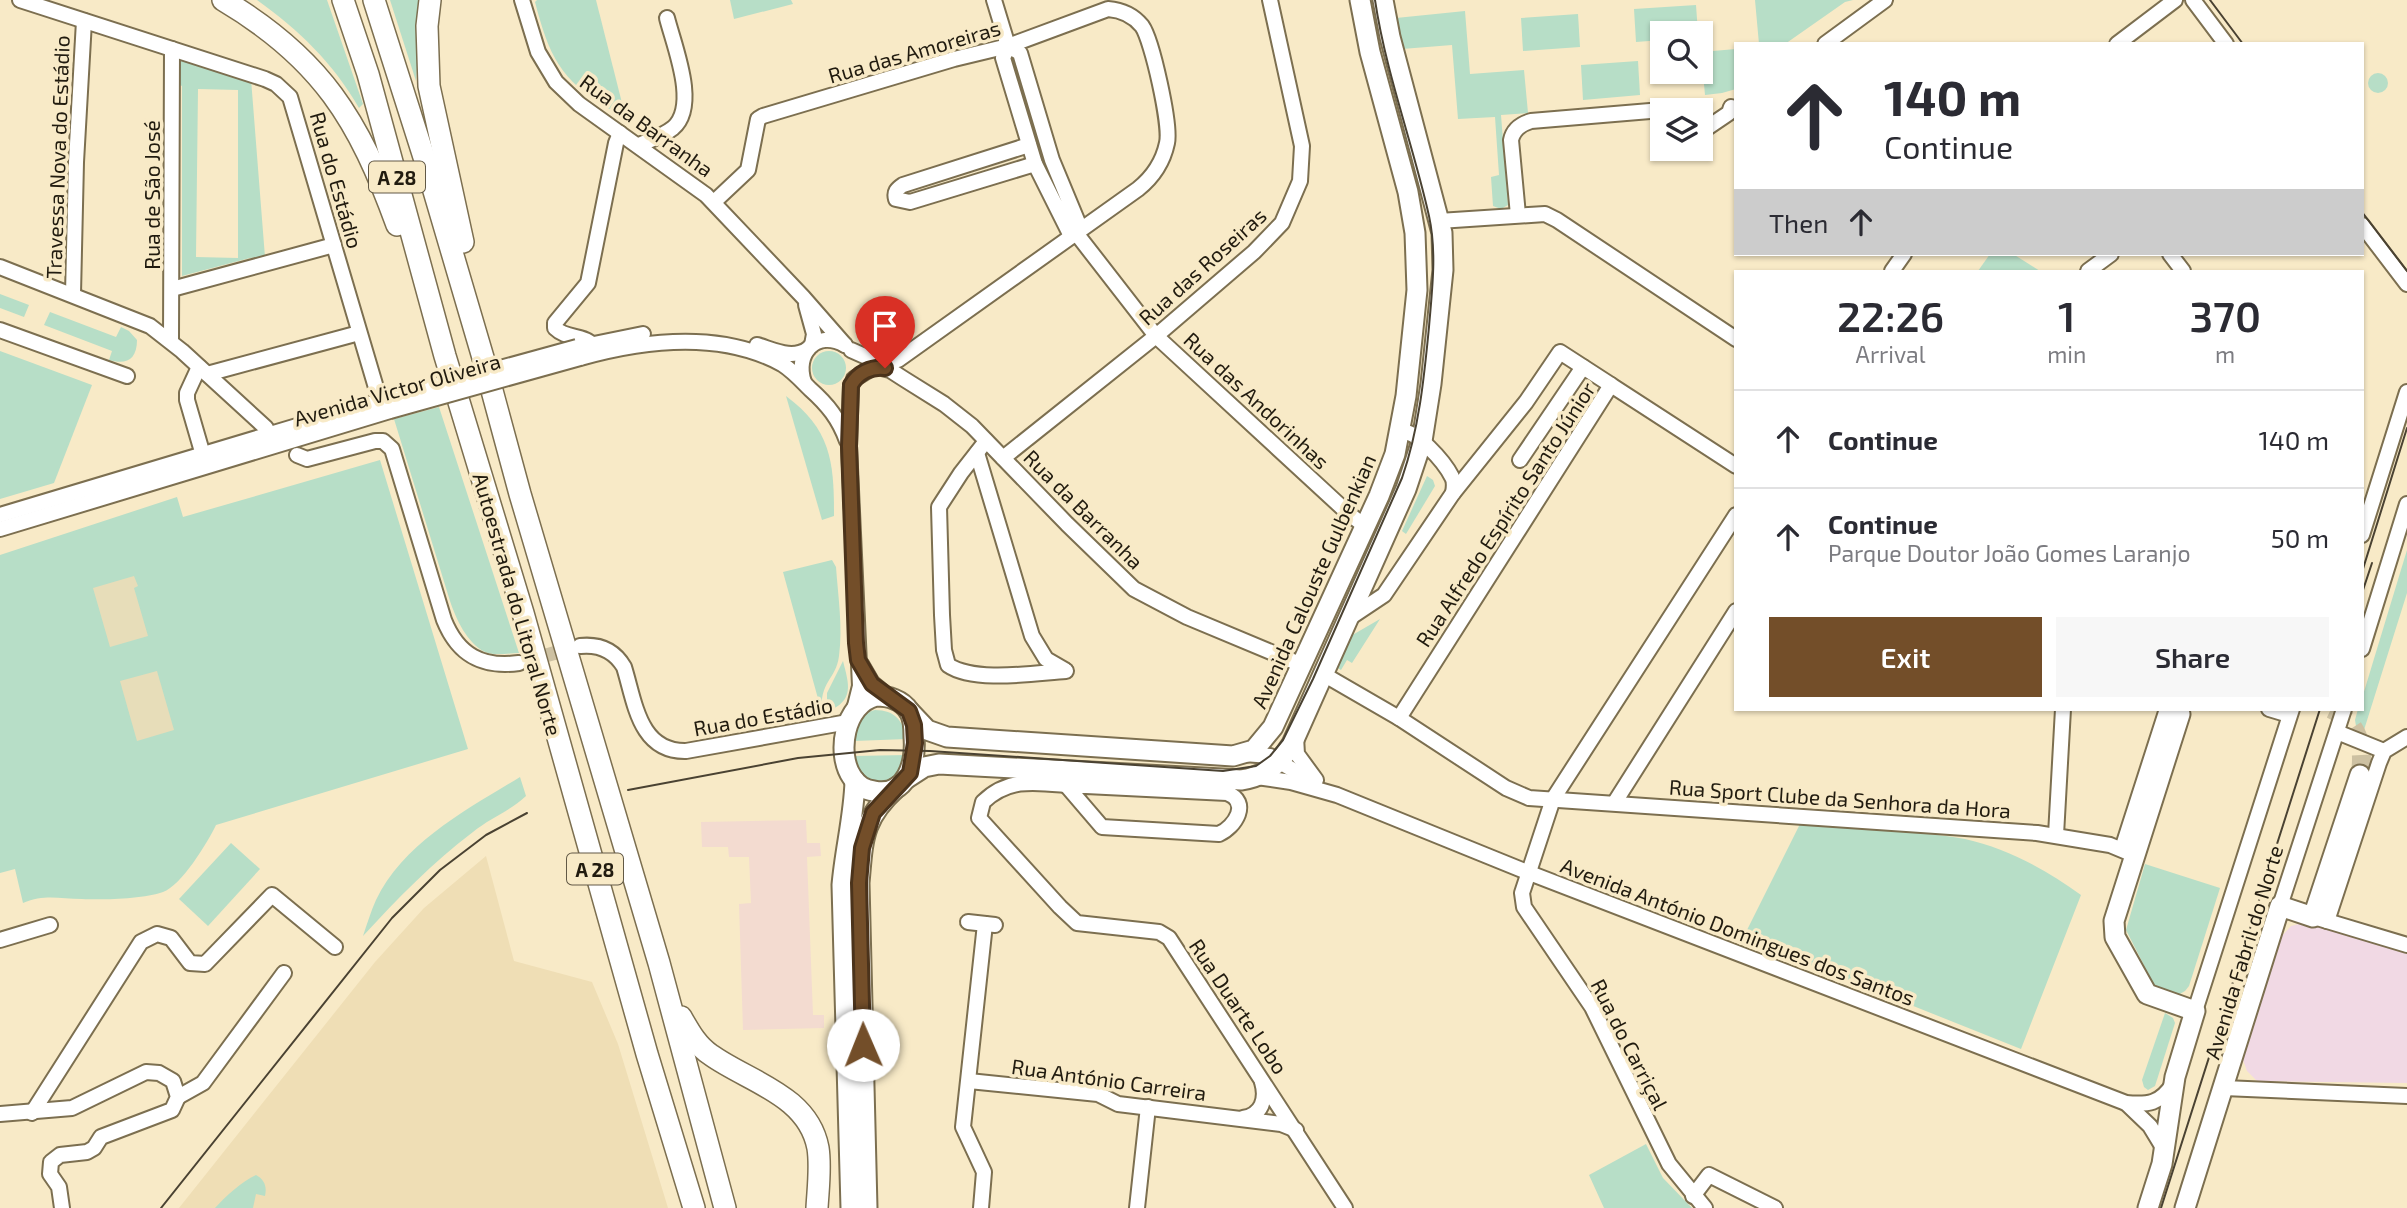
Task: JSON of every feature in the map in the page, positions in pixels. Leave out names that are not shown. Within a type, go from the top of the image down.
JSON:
[{"type":"highway","name":"Autoestrada do Litoral Norte","points":[[343,0],[369,74],[445,356],[523,613],[647,1054],[694,1208]]},
{"type":"highway","name":"Autoestrada do Litoral Norte","points":[[374,0],[402,84],[484,361],[527,521],[659,963],[725,1208]]},
{"type":"highway","points":[[430,0],[427,36],[429,86],[467,256],[484,361]]},
{"type":"highway","points":[[225,2],[262,23],[304,60],[339,101],[378,173],[445,356]]},
{"type":"highway","points":[[659,963],[680,1015],[701,1047],[716,1059],[786,1098],[805,1118],[818,1146],[818,1205]]},
{"type":"main road","name":"Avenida Calouste Gulbenkian","points":[[1244,754],[1254,750],[1269,734],[1365,526],[1386,477],[1406,396],[1417,290],[1415,233],[1408,192],[1370,52],[1360,0]]},
{"type":"main road","points":[[855,781],[872,791],[886,792],[924,767],[939,764],[1225,780],[1257,777],[1279,761],[1288,750],[1406,489],[1422,441],[1431,384],[1444,253],[1440,221],[1390,37],[1383,0]]},
{"type":"main road","points":[[851,1208],[842,885],[854,812],[855,781],[846,763],[851,716],[870,698],[889,697],[901,703],[927,730],[947,737],[1233,756],[1244,754]]},
{"type":"main road","points":[[867,1208],[859,883],[862,848],[868,822],[876,807],[902,783],[912,766],[915,751],[914,725],[909,711]]},
{"type":"main road","points":[[2173,711],[2128,852],[2113,921],[2115,937],[2147,993],[2195,1011]]},
{"type":"main road","points":[[2280,906],[2320,919],[2360,775]]},
{"type":"main road","name":"Avenida Fabril do Norte","points":[[2185,1208],[2280,906]]},
{"type":"main road","name":"Avenida Fabril do Norte","points":[[2148,1208],[2162,1164],[2174,1083],[2195,1011]]},
{"type":"street","name":"Rua do Estádio","points":[[20,0],[265,79],[276,84],[290,97],[359,334],[385,401]]},
{"type":"street","name":"Rua da Barranha","points":[[522,0],[538,52],[549,74],[579,104],[714,202],[848,348],[878,362]]},
{"type":"street","name":"Rua das Andorinhas","points":[[994,0],[1007,46],[1003,58],[1035,164],[1069,232],[1076,233],[1156,336],[1365,526]]},
{"type":"street","name":"Rua das Roseiras","points":[[1003,458],[1156,336],[1273,234],[1282,223],[1300,181],[1303,146],[1270,0]]},
{"type":"street","points":[[1828,42],[1885,0]]},
{"type":"street","points":[[2120,42],[2175,0]]},
{"type":"street","points":[[2193,0],[2224,42]]},
{"type":"street","name":"Rua das Amoreiras","points":[[714,202],[748,170],[758,119],[763,116],[954,59],[1007,46],[1108,9],[1128,14],[1137,21],[1147,35],[1166,116],[1168,141],[1155,173],[910,353],[898,360],[878,362]]},
{"type":"street","points":[[639,145],[674,127],[682,117],[685,104],[684,86],[667,18]]},
{"type":"street","name":"Travessa Nova do Estádio","points":[[73,294],[76,149],[84,21]]},
{"type":"street","name":"Rua das Andorinhas","points":[[1007,46],[1020,53],[1052,160],[1079,225],[1076,233]]},
{"type":"street","name":"Rua de São José","points":[[171,341],[172,49]]},
{"type":"street","points":[[1713,114],[1734,106]]},
{"type":"street","points":[[1713,124],[1734,106]]},
{"type":"street","points":[[1518,215],[1511,140],[1516,129],[1531,121],[1650,112]]},
{"type":"street","points":[[592,344],[579,336],[562,334],[555,328],[559,317],[588,283],[614,151],[620,133]]},
{"type":"street","points":[[1029,145],[903,185],[895,194],[897,199],[910,202],[1035,164]]},
{"type":"street","points":[[1440,221],[1545,214],[1734,338]]},
{"type":"street","points":[[2364,228],[2407,285]]},
{"type":"street","points":[[172,289],[334,245]]},
{"type":"street","points":[[2089,270],[2108,256]]},
{"type":"street","points":[[2172,256],[2182,270]]},
{"type":"street","points":[[0,267],[150,326],[171,341],[266,428]]},
{"type":"street","name":"Rua da Barranha","points":[[803,297],[813,325],[810,347]]},
{"type":"street","points":[[0,330],[127,376]]},
{"type":"street","name":"Avenida Victor Oliveira","points":[[579,353],[592,344],[639,335],[678,333],[733,339],[791,354],[801,354],[810,347]]},
{"type":"street","points":[[205,461],[187,400],[187,393],[203,371],[359,334]]},
{"type":"street","points":[[851,716],[860,686],[849,446],[852,382],[856,374],[856,362],[848,348],[831,340],[810,347],[801,367],[809,387],[821,395],[835,395],[852,382]]},
{"type":"street","name":"Avenida Victor Oliveira","points":[[0,529],[385,401],[579,353],[636,345],[684,342],[708,344],[735,348],[770,359],[790,370],[835,414],[849,446]]},
{"type":"street","points":[[1347,620],[1384,595],[1453,493],[1526,402],[1560,352],[1611,386]]},
{"type":"street","name":"Rua da Barranha","points":[[852,382],[870,369],[878,367],[890,370],[959,415],[1134,589],[1187,617],[1302,665]]},
{"type":"street","points":[[1520,460],[1583,367]]},
{"type":"street","name":"Rua Alfredo Espírito Santo Júnior","points":[[1399,718],[1611,386],[1734,465]]},
{"type":"street","points":[[2364,529],[2407,393]]},
{"type":"street","points":[[1399,432],[1408,431],[1422,441],[1452,476],[1453,493]]},
{"type":"street","points":[[297,455],[307,459],[375,441],[388,444],[392,449],[444,620],[452,636],[467,654],[485,663],[519,663]]},
{"type":"street","points":[[976,453],[1032,636],[1046,659],[1066,671],[982,674],[962,672],[948,665],[944,650],[938,514],[943,500],[976,453],[986,441]]},
{"type":"street","name":"Avenida Victor Oliveira","points":[[0,515],[205,461]]},
{"type":"street","points":[[2364,643],[2407,503]]},
{"type":"street","points":[[1527,872],[1553,799],[1734,518]]},
{"type":"street","points":[[1615,802],[1734,614]]},
{"type":"street","name":"Rua do Estádio","points":[[580,646],[597,645],[619,659],[644,729],[652,740],[668,749],[685,751],[851,716]]},
{"type":"street","points":[[858,660],[872,684],[889,697]]},
{"type":"street","points":[[1324,674],[1399,718],[1517,794],[1529,798],[1553,799]]},
{"type":"street","points":[[2056,835],[2063,711]]},
{"type":"street","name":"Avenida Fabril do Norte","points":[[2280,906],[2343,711]]},
{"type":"street","name":"Avenida Fabril do Norte","points":[[2195,1011],[2290,712]]},
{"type":"street","points":[[2337,732],[2384,751]]},
{"type":"street","name":"Avenida António Domingues dos Santos","points":[[1297,734],[1295,750],[1301,762],[1318,782],[1337,795]]},
{"type":"street","points":[[2407,737],[2384,751],[2320,919],[2407,945]]},
{"type":"street","points":[[1244,754],[1263,754],[1279,761],[1337,795]]},
{"type":"street","name":"Avenida António Domingues dos Santos","points":[[1257,777],[1292,782],[1337,795],[1527,872],[2126,1103]]},
{"type":"street","name":"Rua Duarte Lobo","points":[[1066,785],[1026,782],[1009,785],[983,802],[979,818],[1077,923],[1165,935],[1258,1071],[1345,1208]]},
{"type":"street","points":[[1066,785],[1227,793],[1236,798],[1238,815],[1231,827],[1219,834],[1102,827],[1066,785]]},
{"type":"street","name":"Rua Sport Clube da Senhora da Hora","points":[[1553,799],[2056,835],[2128,852]]},
{"type":"street","name":"Rua do Carriçal","points":[[1527,872],[1522,893],[1524,907],[1592,1007],[1663,1154],[1693,1196],[1705,1208]]},
{"type":"street","points":[[32,1113],[141,942],[157,934],[171,938],[190,963],[205,964],[272,895],[335,947]]},
{"type":"street","points":[[968,922],[990,925],[963,1127],[984,1172],[981,1208]]},
{"type":"street","points":[[0,940],[50,925]]},
{"type":"street","points":[[62,1208],[59,1187],[50,1174],[49,1167],[55,1158],[88,1152],[101,1137],[172,1110],[178,1097],[202,1083],[284,973]]},
{"type":"street","points":[[0,1114],[72,1108],[152,1071],[173,1082],[178,1097]]},
{"type":"street","points":[[1243,1118],[1251,1117],[1263,1104],[1264,1089],[1258,1071]]},
{"type":"street","name":"Rua António Carreira","points":[[969,1080],[1098,1094],[1118,1104],[1243,1118],[1281,1124],[1296,1130]]},
{"type":"street","points":[[2126,1103],[2153,1104],[2165,1096],[2174,1083]]},
{"type":"street","points":[[2224,1088],[2407,1096]]},
{"type":"street","points":[[2126,1103],[2150,1126],[2164,1149]]},
{"type":"street","points":[[1137,1208],[1148,1107]]},
{"type":"street","points":[[1693,1196],[1709,1175],[1775,1208]]},
{"type":"shaded area","points":[[806,820],[807,843],[820,843],[821,856],[807,857],[813,1015],[824,1015],[824,1028],[743,1030],[739,904],[751,903],[749,857],[729,857],[728,847],[702,847],[701,822]]},
{"type":"shaded area","points":[[486,856],[514,961],[592,982],[618,1044],[668,1208],[179,1208],[375,962],[424,908]]},
{"type":"shaded area","points":[[2307,922],[2407,954],[2407,1083],[2257,1081],[2247,1071],[2243,1060],[2282,936],[2291,926]]},
{"type":"green space","points":[[257,0],[327,0],[363,104],[359,108],[338,76],[314,48]]},
{"type":"green space","points":[[390,0],[421,0],[416,81]]},
{"type":"green space","points":[[596,0],[623,107],[608,109],[578,87],[568,76],[552,52],[535,2]]},
{"type":"green space","points":[[730,0],[791,0],[793,4],[734,19]]},
{"type":"green space","points":[[1755,0],[1853,0],[1845,2],[1788,42],[1759,42]]},
{"type":"green space","points":[[1696,5],[1697,21],[1650,21],[1650,41],[1636,42],[1634,9]]},
{"type":"green space","points":[[1465,11],[1470,74],[1524,70],[1528,113],[1501,115],[1508,205],[1501,209],[1493,206],[1491,177],[1499,175],[1495,117],[1458,119],[1452,45],[1402,49],[1396,18]]},
{"type":"green space","points":[[1578,14],[1580,47],[1523,51],[1521,18]]},
{"type":"green space","points":[[1734,49],[1734,90],[1705,95],[1704,84],[1713,84],[1713,51]]},
{"type":"green space","points":[[179,60],[251,79],[265,257],[250,258],[182,276],[182,86],[178,84]],"holes":[[[198,89],[238,90],[238,258],[196,257]]]},
{"type":"green space","points":[[1638,61],[1640,95],[1583,100],[1581,65]]},
{"type":"green space","points":[[2378,73],[2385,76],[2388,83],[2385,90],[2378,93],[2371,90],[2368,83],[2371,76]]},
{"type":"green space","points":[[1989,256],[2016,256],[2038,270],[1979,270]]},
{"type":"green space","points":[[0,294],[29,305],[24,317],[0,308]]},
{"type":"green space","points":[[50,312],[116,337],[121,327],[129,331],[137,340],[133,356],[121,362],[109,360],[112,351],[44,325]]},
{"type":"green space","points":[[0,351],[92,385],[54,483],[0,499]]},
{"type":"green space","points":[[829,351],[841,356],[846,368],[841,380],[829,385],[817,380],[812,368],[817,356]]},
{"type":"green space","points":[[786,396],[813,422],[827,449],[833,480],[834,516],[822,520]]},
{"type":"green space","points":[[439,407],[519,653],[493,654],[479,648],[463,630],[450,601],[394,419]]},
{"type":"green space","points":[[380,460],[468,749],[216,825],[186,873],[163,892],[112,899],[45,898],[23,903],[15,869],[0,873],[0,555],[177,497],[183,517]]},
{"type":"green space","points":[[1427,476],[1433,480],[1435,486],[1406,534],[1402,531]]},
{"type":"green space","points":[[2407,550],[2407,593],[2364,730],[2356,726],[2355,720],[2357,711],[2364,711],[2364,692]]},
{"type":"green space","points":[[832,560],[836,567],[840,645],[835,671],[823,694],[822,713],[783,572]]},
{"type":"green space","points":[[1380,619],[1352,663],[1347,660],[1341,670],[1336,667],[1349,637]]},
{"type":"green space","points":[[843,661],[848,691],[842,702],[827,712],[827,693]]},
{"type":"green space","points":[[875,710],[893,714],[903,727],[907,739],[854,741],[860,721]]},
{"type":"green space","points":[[906,755],[904,766],[893,782],[873,785],[856,769],[854,756]]},
{"type":"green space","points":[[520,777],[526,796],[443,856],[363,936],[376,900],[403,861],[439,829]]},
{"type":"green space","points":[[1843,823],[1857,829],[1938,835],[1981,843],[2026,861],[2081,895],[2021,1049],[1743,938],[1800,824],[1841,827]]},
{"type":"green space","points":[[231,843],[260,869],[208,926],[179,899]]},
{"type":"green space","points":[[2145,864],[2220,888],[2189,986],[2178,995],[2157,989],[2126,930]]},
{"type":"green space","points":[[2165,1013],[2173,1018],[2175,1023],[2155,1086],[2148,1090],[2142,1080]]},
{"type":"green space","points":[[1646,1144],[1663,1178],[1692,1208],[1604,1208],[1589,1175]]},
{"type":"green space","points":[[256,1175],[263,1181],[266,1193],[265,1196],[256,1194],[253,1208],[215,1208],[240,1185]]},
{"type":"sand","points":[[134,576],[138,586],[134,588],[148,636],[110,647],[93,588]]},
{"type":"sand","points":[[157,671],[174,730],[137,741],[120,681]]},
{"type":"tunnel","points":[[527,661],[575,647]]},
{"type":"tunnel","points":[[2335,711],[2348,721],[2358,736],[2360,775]]},
{"type":"tram line","points":[[628,790],[798,758],[880,750],[1223,771],[1256,766],[1270,756],[1283,740],[1313,679],[1402,478],[1413,441],[1423,385],[1432,285],[1431,230],[1423,189],[1386,55],[1375,0]]},
{"type":"tram line","points":[[2210,0],[2242,42]]},
{"type":"tram line","points":[[2364,215],[2407,271]]},
{"type":"tram line","points":[[2364,566],[2407,428]]},
{"type":"tram line","points":[[2364,587],[2372,563]]},
{"type":"tram line","points":[[2161,1208],[2319,711]]},
{"type":"tram line","points":[[161,1208],[392,918],[440,870],[486,835],[527,813]]},
{"type":"route","points":[[863,1045],[859,883],[862,848],[868,822],[876,807],[907,778],[915,751],[914,725],[909,711],[872,684],[858,660],[856,643],[849,446],[851,385],[854,379],[870,369],[885,368]]}]
